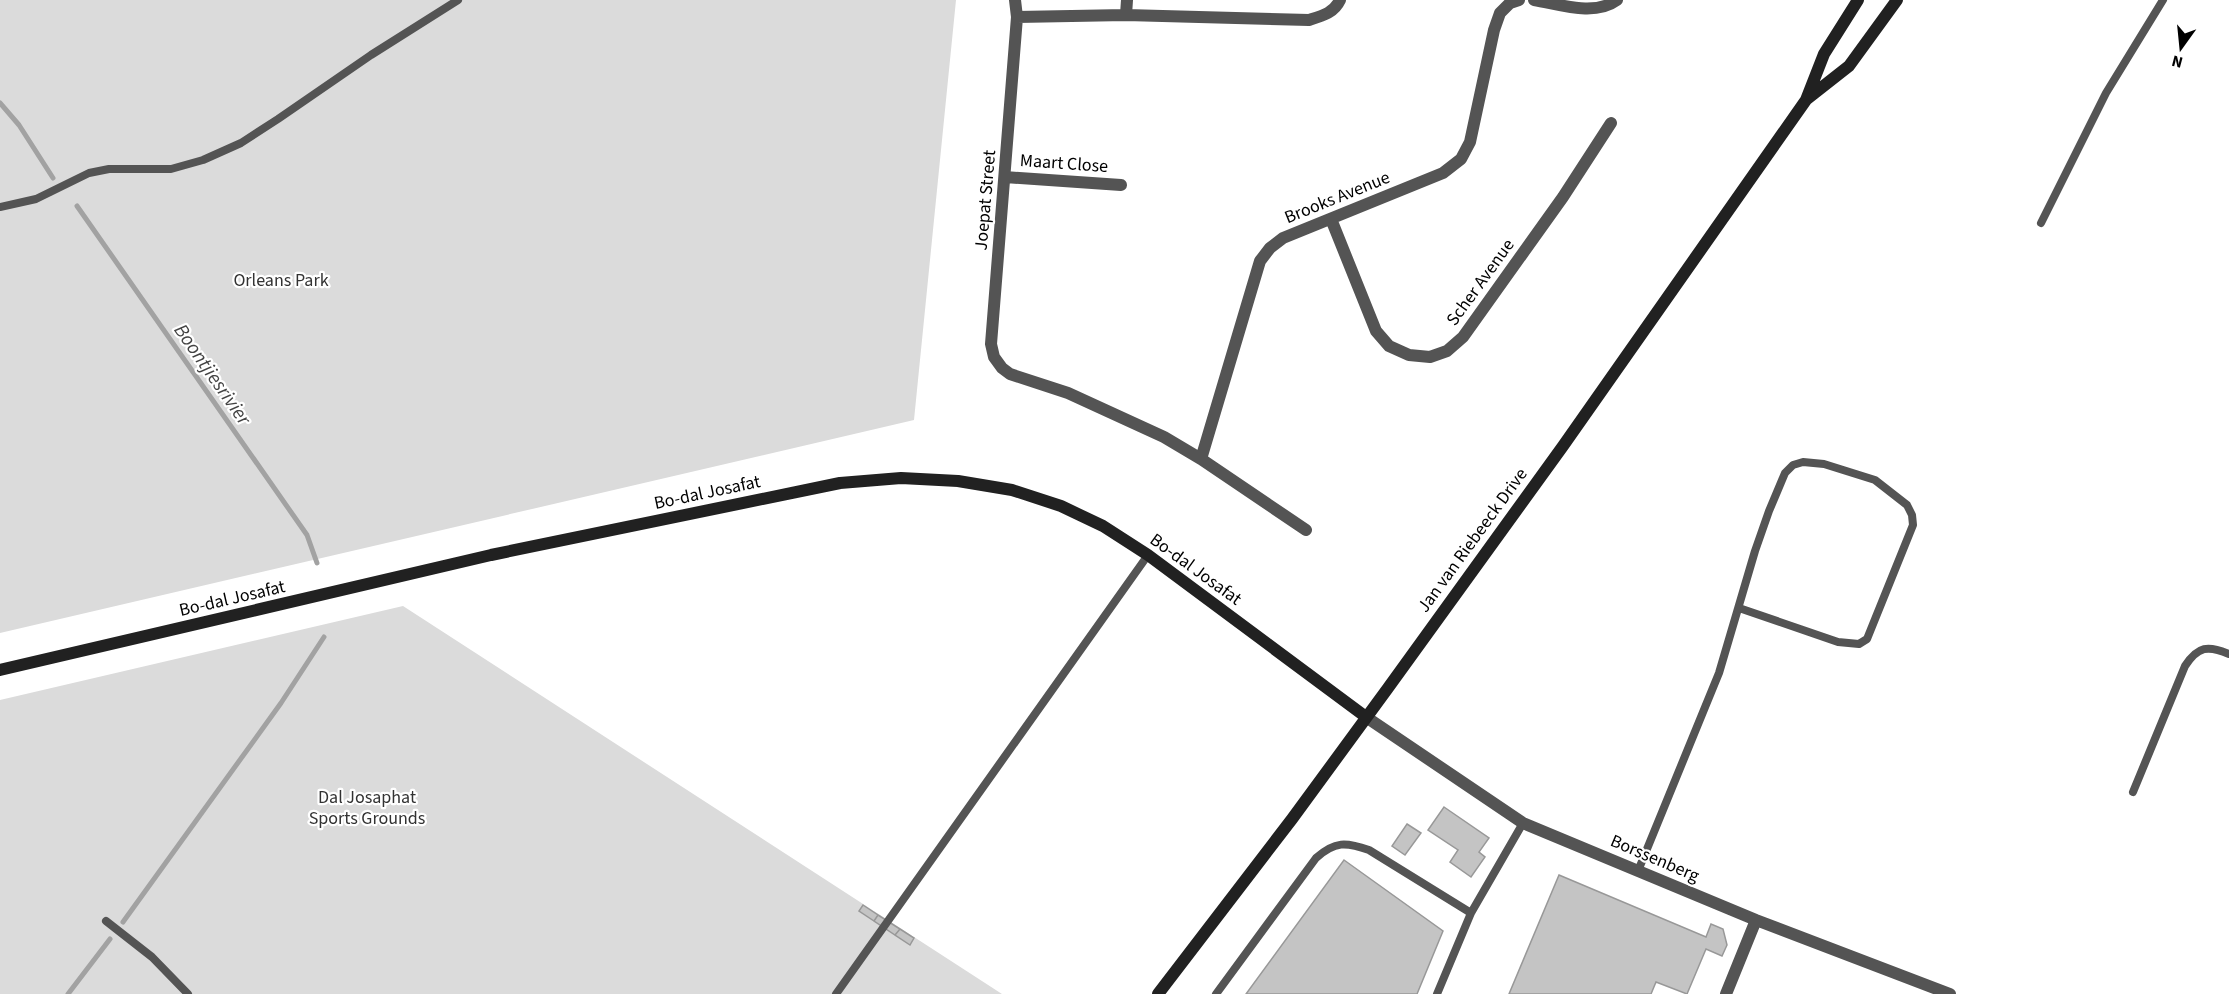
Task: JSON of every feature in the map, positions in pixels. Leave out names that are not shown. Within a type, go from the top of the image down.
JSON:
[{"type":"street","name":"Joepat Street","points":[[1015,0],[1017,17],[991,344],[994,357],[1010,374],[1068,393],[1164,437],[1201,459],[1306,530]]},
{"type":"street","points":[[1126,15],[1127,0]]},
{"type":"street","points":[[1017,17],[1126,15],[1309,20],[1326,15],[1337,6],[1340,0]]},
{"type":"street","name":"Brooks Avenue","points":[[1201,459],[1260,261],[1270,248],[1283,238],[1443,173],[1461,159],[1470,142],[1494,30],[1500,13],[1510,3],[1520,0]]},
{"type":"street","points":[[1534,0],[1588,9],[1603,7],[1617,0]]},
{"type":"street","name":"Jan van Riebeeck Drive","points":[[1158,994],[1366,717],[1563,446],[1806,100],[1824,54],[1858,0]]},
{"type":"street","name":"Jan van Riebeeck Drive","points":[[1806,100],[1850,66],[1896,0]]},
{"type":"street","name":"Scher Avenue","points":[[1330,219],[1376,331],[1389,346],[1409,355],[1430,357],[1448,351],[1463,337],[1563,197],[1611,123]]},
{"type":"street","name":"Maart Close","points":[[1005,177],[1121,185]]},
{"type":"street","name":"Bo-dal Josafat","points":[[0,670],[491,555],[840,483],[901,478],[958,481],[1012,490],[1061,506],[1103,526],[1148,555],[1366,717]]},
{"type":"street","name":"Borssenberg","points":[[1366,717],[1523,823],[1756,920],[1950,994]]},
{"type":"street","points":[[1726,994],[1756,920]]},
{"type":"lane","points":[[0,207],[36,199],[89,173],[109,169],[171,169],[212,156],[241,143],[371,55],[458,0]]},
{"type":"lane","points":[[2041,223],[2106,93],[2163,0]]},
{"type":"lane","points":[[1638,871],[1719,673],[1755,551],[1785,473],[1794,465],[1803,462],[1824,464],[1875,480],[1907,505],[1912,515],[1913,525],[1867,639],[1859,644],[1838,642],[1739,608]]},
{"type":"lane","points":[[836,994],[1148,555]]},
{"type":"lane","points":[[2133,792],[2185,666],[2193,654],[2201,649],[2216,649],[2229,654]]},
{"type":"lane","points":[[1437,994],[1471,914],[1523,823]]},
{"type":"lane","points":[[1216,994],[1316,858],[1329,846],[1355,845],[1369,850],[1471,914]]},
{"type":"lane","points":[[106,921],[152,957],[188,994]]},
{"type":"green space","name":"Orleans Park","points":[[0,0],[956,0],[914,420],[0,633]]},
{"type":"green space","name":"Dal Josaphat Sports Grounds","points":[[403,606],[1002,994],[0,994],[0,700]]},
{"type":"building","points":[[1444,807],[1489,838],[1479,852],[1485,857],[1471,877],[1450,862],[1458,850],[1428,830]]},
{"type":"building","points":[[1407,824],[1421,833],[1405,855],[1392,846]]},
{"type":"building","points":[[1344,860],[1443,931],[1417,994],[1246,994]]},
{"type":"building","points":[[1559,875],[1706,937],[1711,924],[1723,929],[1727,945],[1722,956],[1706,949],[1687,994],[1656,982],[1651,994],[1509,994]]},
{"type":"building","points":[[863,905],[878,915],[874,921],[859,911]]},
{"type":"building","points":[[878,915],[900,929],[895,935],[874,921]]},
{"type":"building","points":[[900,929],[914,938],[910,945],[895,935]]},
{"type":"waterway","name":"Boontjiesrivier","points":[[0,103],[19,125],[53,178]]},
{"type":"waterway","name":"Boontjiesrivier","points":[[77,206],[307,535],[317,563]]},
{"type":"waterway","name":"Boontjiesrivier","points":[[123,922],[281,703],[324,637]]},
{"type":"waterway","name":"Boontjiesrivier","points":[[68,994],[110,939]]}]
